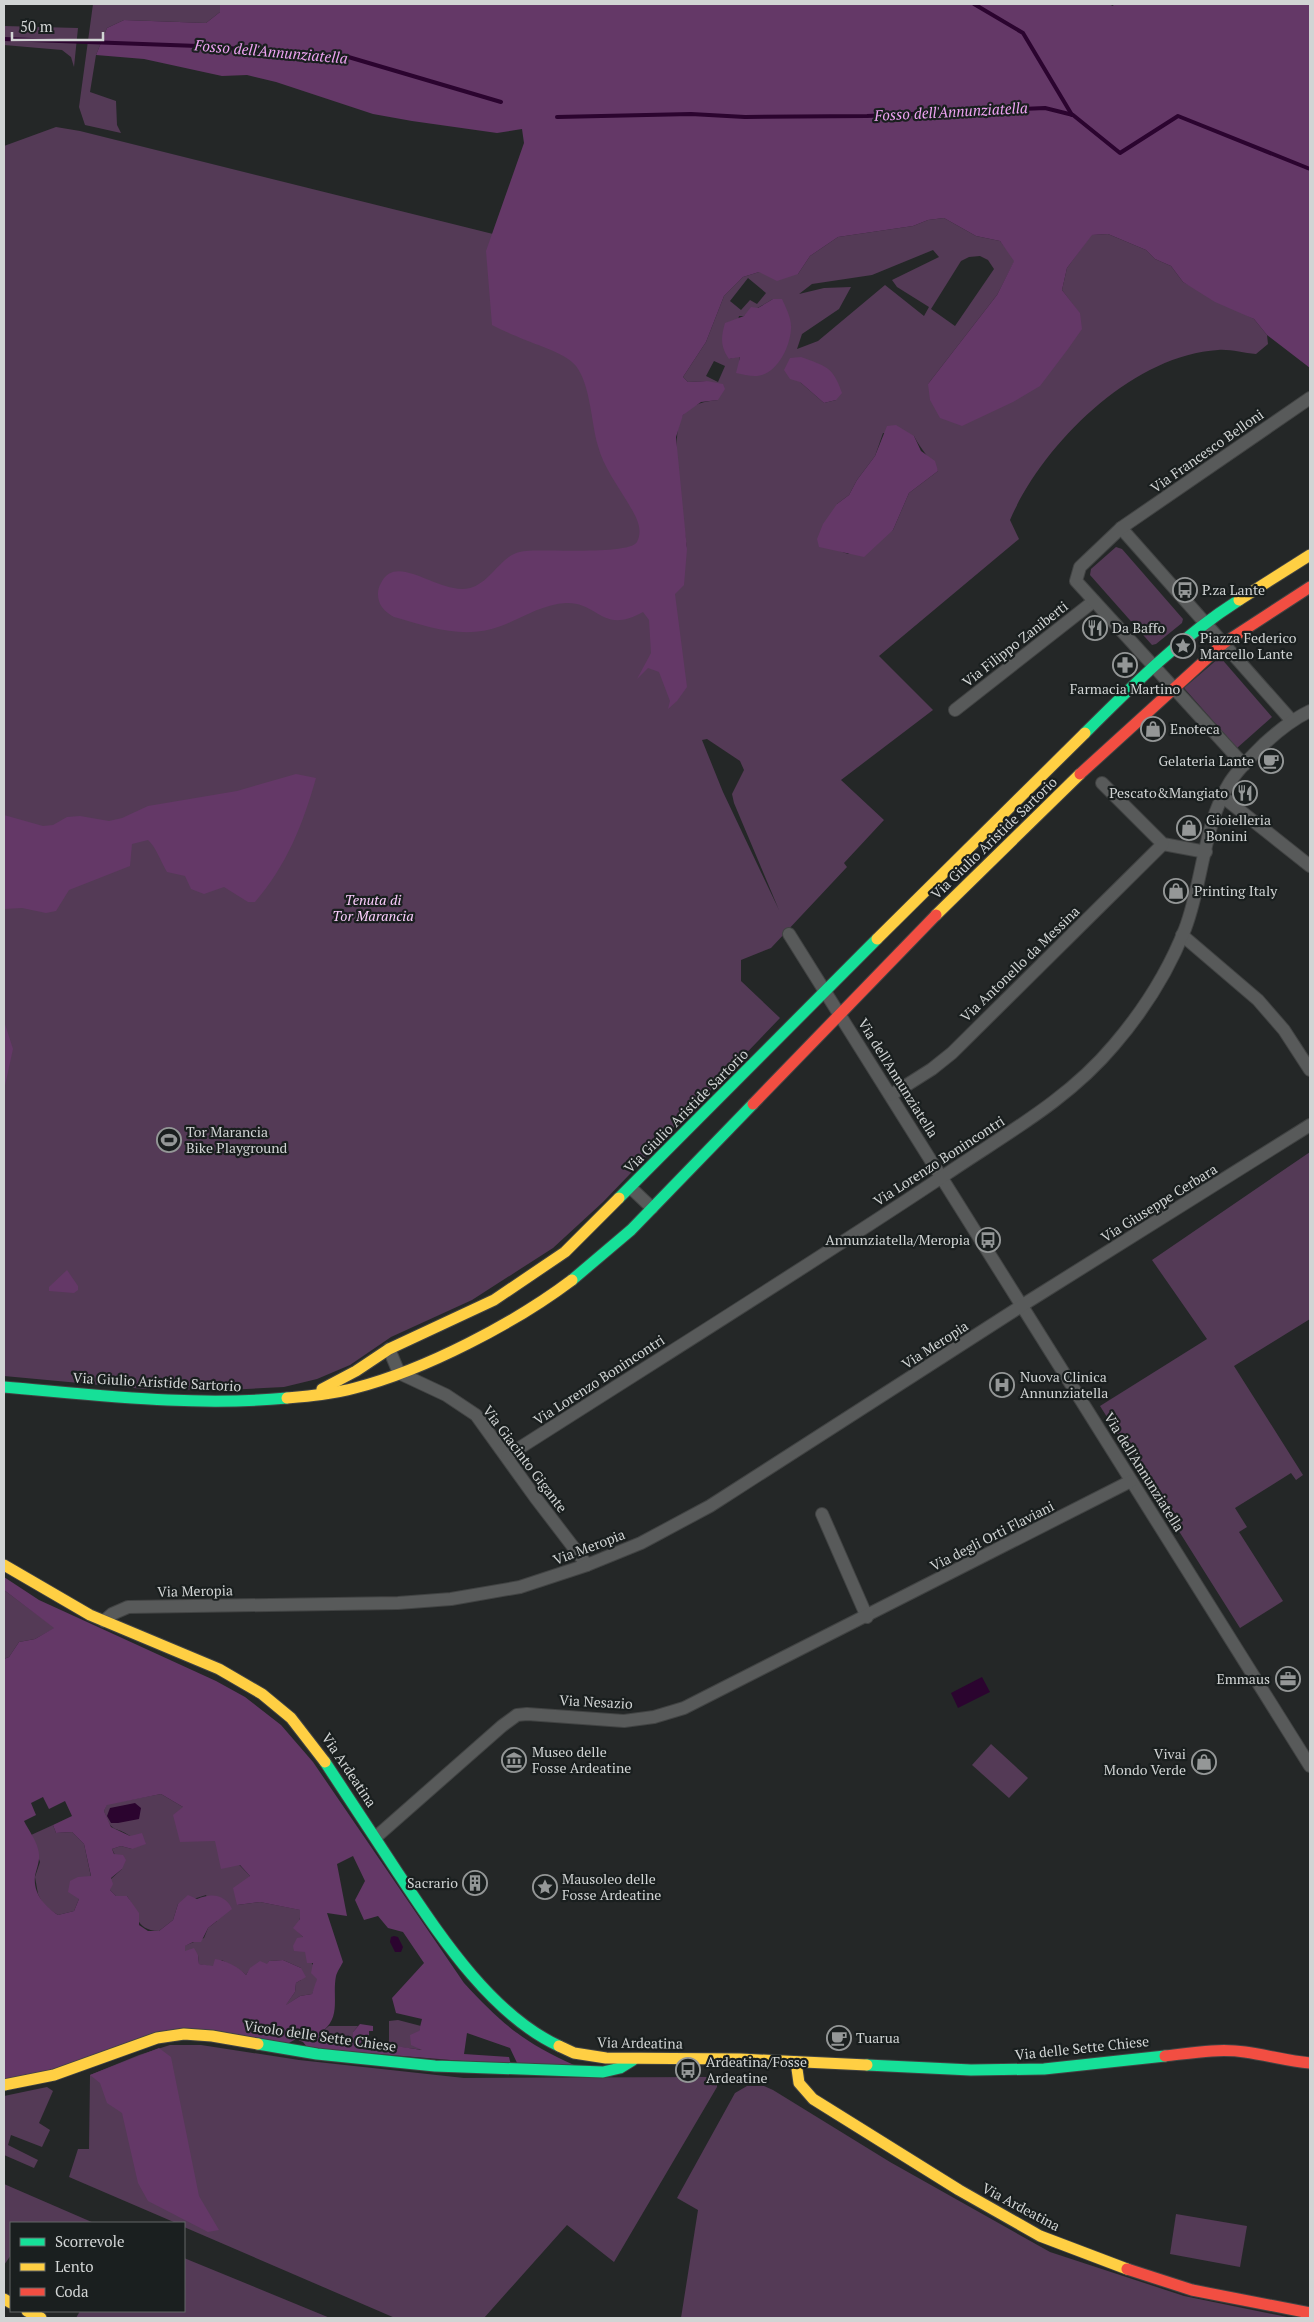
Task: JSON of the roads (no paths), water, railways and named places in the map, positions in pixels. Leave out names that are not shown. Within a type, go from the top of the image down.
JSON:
[{"type":"street","name":"Via Francesco Belloni","points":[[1121,528],[1310,398]]},
{"type":"street","points":[[1292,721],[1121,528],[1080,567],[1076,574],[1076,581],[1244,766],[1292,721],[1310,711]]},
{"type":"street","points":[[1154,665],[1205,622],[1310,555]]},
{"type":"street","points":[[1174,687],[1224,643],[1310,587]]},
{"type":"street","name":"Via Filippo Zaniberti","points":[[955,710],[1094,601]]},
{"type":"street","name":"Via Giulio Aristide Sartorio","points":[[308,1395],[356,1371],[389,1349],[469,1313],[528,1279],[581,1238],[826,990],[1154,665]]},
{"type":"street","name":"Via Giulio Aristide Sartorio","points":[[4,1387],[196,1402],[246,1402],[308,1395],[353,1388],[399,1373],[486,1335],[540,1304],[604,1255],[841,1016],[999,853],[1174,687]]},
{"type":"street","name":"Via Lorenzo Bonincontri","points":[[507,1456],[1034,1117],[1086,1077],[1114,1046],[1143,1009],[1162,978],[1182,935],[1223,797],[1229,783],[1244,766]]},
{"type":"street","points":[[1102,783],[1164,844],[1206,852]]},
{"type":"street","points":[[1223,797],[1310,866]]},
{"type":"street","name":"Via Antonello da Messina","points":[[891,1095],[932,1069],[952,1052],[1164,844]]},
{"type":"street","points":[[789,934],[841,1016]]},
{"type":"street","points":[[1182,935],[1258,1000],[1284,1030],[1310,1070]]},
{"type":"street","name":"Via dell'Annunziatella","points":[[841,1016],[1131,1481],[1245,1659],[1310,1766]]},
{"type":"street","name":"Via Giuseppe Cerbara","points":[[1023,1306],[1310,1125]]},
{"type":"street","name":"Via Giulio Aristide Sartorio","points":[[631,1188],[652,1208]]},
{"type":"street","name":"Via Meropia","points":[[104,1621],[112,1614],[128,1607],[398,1603],[451,1599],[520,1587],[587,1565],[641,1543],[710,1506],[1023,1306]]},
{"type":"street","points":[[389,1349],[399,1373]]},
{"type":"street","name":"Via Giacinto Gigante","points":[[399,1373],[430,1386],[466,1407],[484,1424],[535,1497],[587,1565]]},
{"type":"street","name":"Via degli Orti Flaviani","points":[[868,1617],[1131,1481]]},
{"type":"street","points":[[822,1514],[868,1617]]},
{"type":"street","name":"Via Ardeatina","points":[[4,1565],[40,1588],[104,1621],[197,1660],[237,1680],[280,1707],[310,1740],[455,1956],[479,1984],[511,2015],[542,2038],[574,2053],[606,2058],[796,2062],[796,2074],[800,2086],[813,2099],[959,2190],[1040,2236],[1133,2271],[1192,2290],[1310,2314]]},
{"type":"street","name":"Via Nesazio","points":[[376,1837],[502,1726],[518,1715],[535,1714],[624,1721],[654,1718],[674,1712],[868,1617]]},
{"type":"street","name":"Vicolo delle Sette Chiese","points":[[4,2086],[54,2075],[157,2038],[184,2034],[212,2036],[325,2055],[456,2067],[603,2072],[620,2068],[636,2058]]},
{"type":"street","name":"Via delle Sette Chiese","points":[[796,2062],[1024,2070],[1177,2054],[1234,2051],[1310,2063]]},
{"type":"street","points":[[29,2312],[41,2318]]},
{"type":"waterway","points":[[974,4],[1023,33],[1072,115]]},
{"type":"waterway","name":"Fosso dell'Annunziatella","points":[[4,39],[198,46],[345,56],[501,102]]},
{"type":"waterway","name":"Fosso dell'Annunziatella","points":[[557,117],[691,114],[745,117],[867,116],[1045,108],[1073,115],[1120,153],[1178,116],[1310,169]]},
{"type":"place","name":"P.za Lante","points":[[1185,590]]},
{"type":"place","name":"Da Baffo","points":[[1095,628]]},
{"type":"place","name":"Piazza Federico Marcello Lante","points":[[1183,646]]},
{"type":"place","name":"Farmacia Martino","points":[[1125,665]]},
{"type":"place","name":"Enoteca","points":[[1153,729]]},
{"type":"place","name":"Gelateria Lante","points":[[1271,761]]},
{"type":"place","name":"Pescato&Mangiato","points":[[1245,793]]},
{"type":"place","name":"Gioielleria Bonini","points":[[1189,828]]},
{"type":"place","name":"Printing Italy","points":[[1176,891]]},
{"type":"place","name":"Tor Marancia Bike Playground","points":[[169,1140]]},
{"type":"place","name":"Annunziatella/Meropia","points":[[988,1240]]},
{"type":"place","name":"Nuova Clinica Annunziatella","points":[[1002,1385]]},
{"type":"place","name":"Emmaus","points":[[1288,1679]]},
{"type":"place","name":"Museo delle Fosse Ardeatine","points":[[514,1760]]},
{"type":"place","name":"Vivai Mondo Verde","points":[[1204,1762]]},
{"type":"place","name":"Sacrario","points":[[475,1883]]},
{"type":"place","name":"Mausoleo delle Fosse Ardeatine","points":[[545,1887]]},
{"type":"place","name":"Tuarua","points":[[839,2038]]},
{"type":"place","name":"Ardeatina/Fosse Ardeatine","points":[[688,2070]]},
{"type":"park label","name":"Tenuta di Tor Marancia","points":[[373,908]]}]
